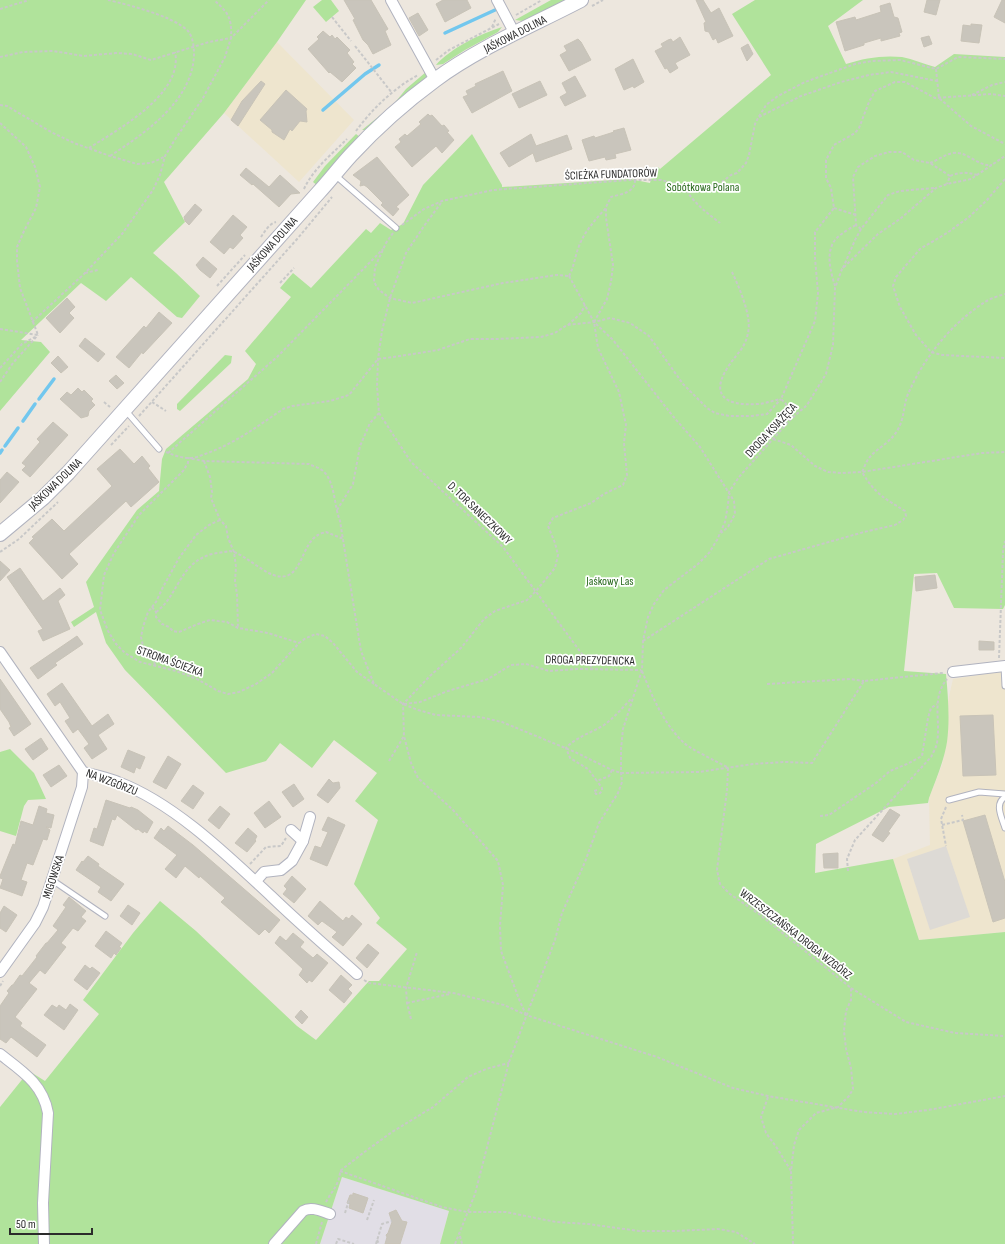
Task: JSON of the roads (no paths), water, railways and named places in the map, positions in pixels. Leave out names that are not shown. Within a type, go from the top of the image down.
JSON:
[{"type":"street","points":[[391,0],[435,80]]},
{"type":"street","points":[[497,0],[515,34]]},
{"type":"street","name":"JAŚKOWA DOLINA","points":[[0,534],[43,498],[68,473],[126,410],[351,154],[382,125],[435,80],[477,54],[581,0]]},
{"type":"street","name":"NA WZGÓRZU","points":[[0,652],[83,772],[118,782],[149,797],[192,827],[256,881],[357,974]]},
{"type":"street","points":[[953,672],[1005,666]]},
{"type":"street","name":"MIGOWSKA","points":[[0,972],[35,923],[43,907],[82,786],[83,772]]},
{"type":"street","points":[[256,881],[264,872],[281,870],[292,861],[303,841],[310,817]]},
{"type":"street","points":[[291,830],[303,841]]},
{"type":"street","points":[[0,1054],[30,1077],[39,1088],[48,1113],[42,1203],[44,1244]]},
{"type":"street","points":[[274,1244],[296,1218],[306,1209],[311,1208],[330,1214]]},
{"type":"lane","points":[[334,174],[396,228]]},
{"type":"lane","points":[[126,410],[159,448]]},
{"type":"lane","points":[[1005,666],[1005,686]]},
{"type":"lane","points":[[949,800],[979,792],[1005,795]]},
{"type":"lane","points":[[1005,795],[999,804],[1005,828]]},
{"type":"lane","points":[[52,881],[105,916]]},
{"type":"waterway","points":[[445,33],[495,10]]},
{"type":"waterway","points":[[323,110],[365,74],[379,65]]},
{"type":"waterway","points":[[39,399],[54,379]]},
{"type":"waterway","points":[[23,421],[35,404]]},
{"type":"waterway","points":[[5,446],[18,428]]},
{"type":"park label","name":"Sobótkowa Polana","points":[[703,187]]},
{"type":"park label","name":"Jaśkowy Las","points":[[610,581]]}]
